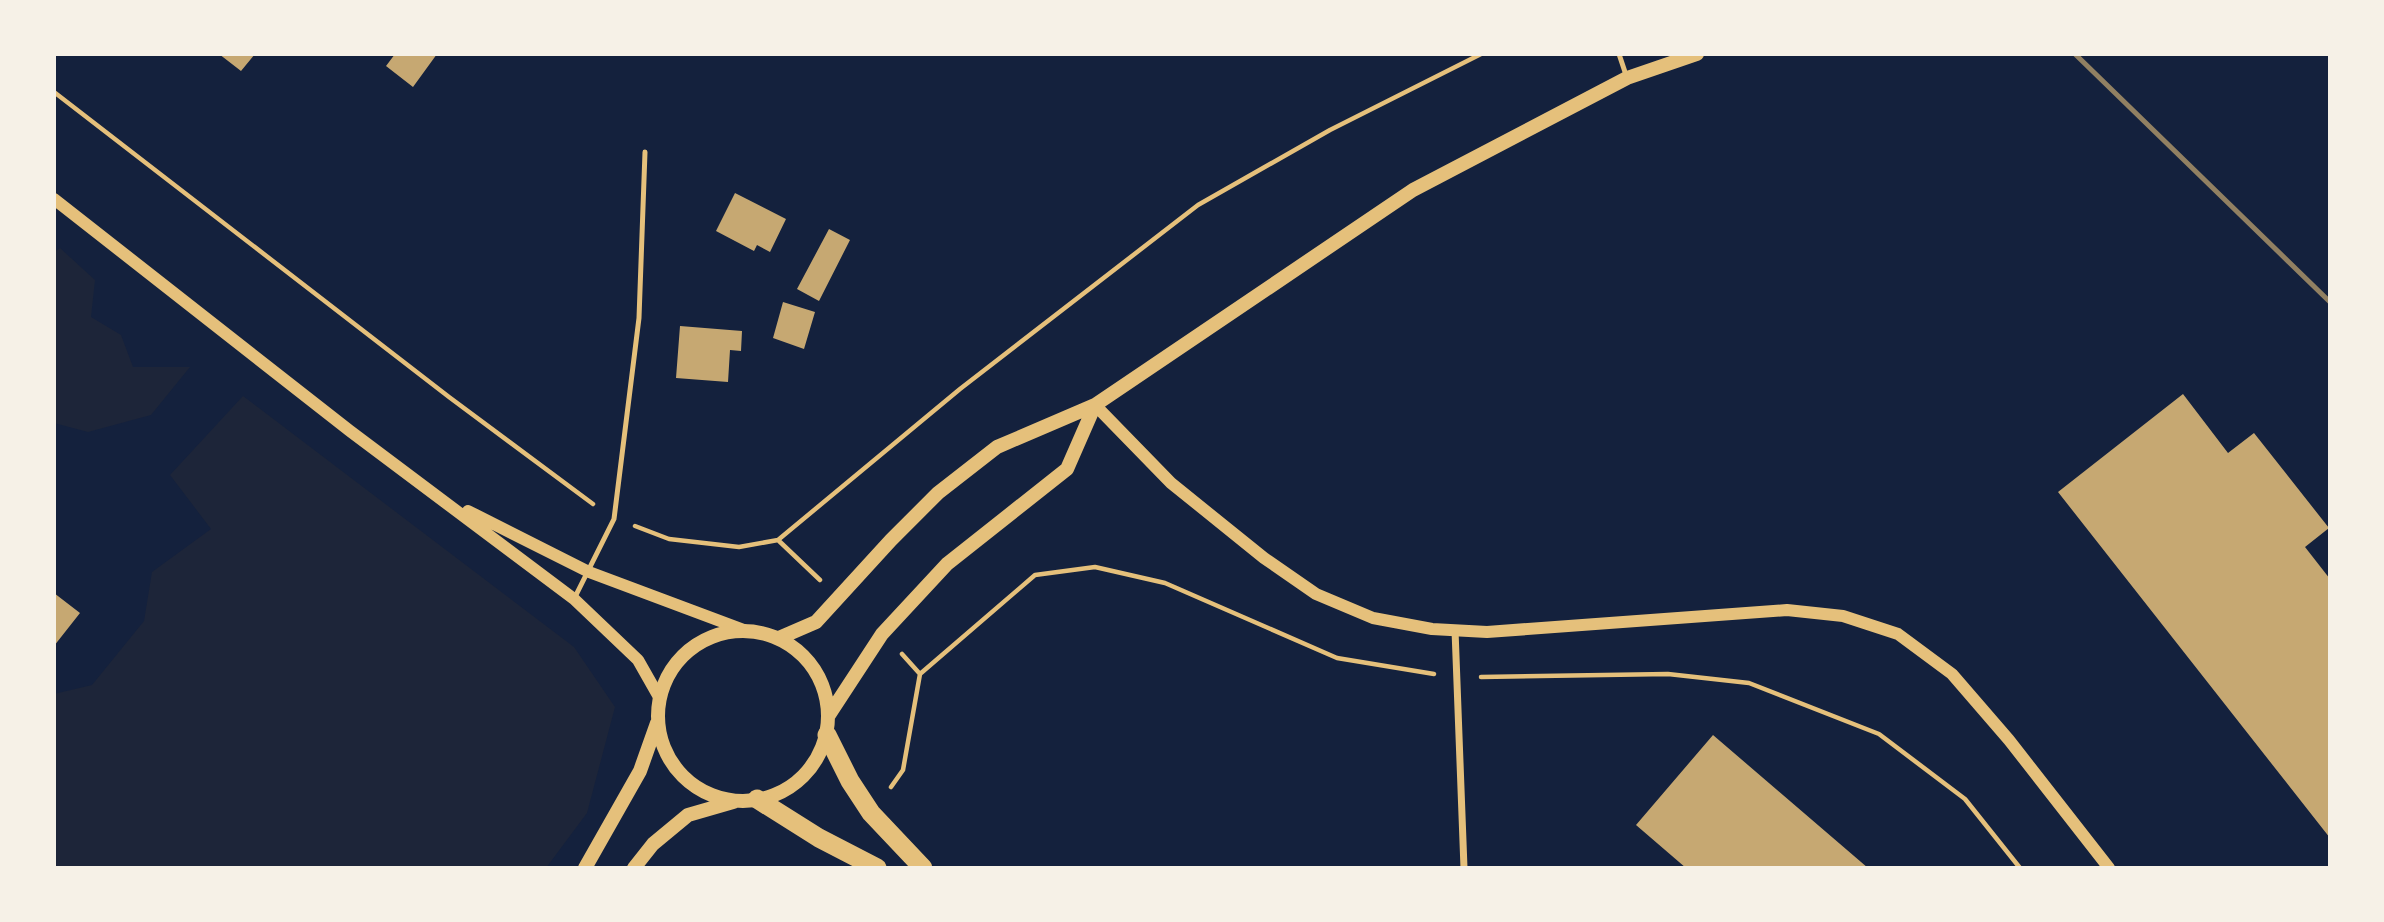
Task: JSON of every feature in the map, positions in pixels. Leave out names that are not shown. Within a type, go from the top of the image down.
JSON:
[{"type":"highway","points":[[827,735],[850,781],[871,813],[923,868]]},
{"type":"highway","points":[[757,799],[819,838],[877,868]]},
{"type":"main road","points":[[779,638],[816,622],[938,493],[997,447],[1094,405],[1413,190],[1627,78],[1697,54]]},
{"type":"main road","points":[[829,715],[883,634],[947,564],[1067,469],[1094,405]]},
{"type":"main road","points":[[585,868],[640,771],[657,723],[659,696],[675,663],[698,642],[714,635],[744,630],[779,638],[801,653],[821,679],[829,715],[827,735],[814,764],[789,789],[688,816],[653,844],[634,868]]},
{"type":"main road","points":[[657,723],[667,758],[682,777],[699,791],[733,802]]},
{"type":"street","points":[[54,199],[339,422],[574,599],[638,660],[659,696]]},
{"type":"street","points":[[1094,405],[1171,483],[1264,558],[1316,594],[1373,618],[1432,629],[1487,632],[1787,610],[1843,616],[1898,634],[1952,674],[2109,868]]},
{"type":"street","points":[[439,497],[589,572],[744,630]]},
{"type":"street","points":[[1455,630],[1464,868]]},
{"type":"lane","points":[[1619,54],[1627,78]]},
{"type":"lane","points":[[574,599],[614,519],[639,318],[645,152]]},
{"type":"path","points":[[54,92],[449,397],[614,519],[669,539],[739,547],[778,540],[960,389],[1198,205],[1329,130],[1481,54]]},
{"type":"path","points":[[778,540],[839,598]]},
{"type":"path","points":[[883,634],[920,674]]},
{"type":"shaded area","points":[[60,248],[95,280],[91,317],[121,335],[133,367],[190,367],[151,415],[88,432],[54,423],[54,252]]},
{"type":"shaded area","points":[[243,396],[574,647],[615,707],[587,813],[546,868],[54,868],[54,694],[92,685],[144,621],[152,572],[211,529],[170,475]]},
{"type":"building","points":[[219,54],[255,54],[241,71]]},
{"type":"building","points":[[395,54],[437,54],[413,87],[386,66]]},
{"type":"building","points":[[735,193],[786,219],[770,252],[757,245],[754,251],[716,231]]},
{"type":"building","points":[[829,229],[850,240],[819,301],[797,289]]},
{"type":"building","points":[[783,302],[815,312],[804,349],[773,338]]},
{"type":"building","points":[[680,326],[742,331],[741,351],[730,350],[728,382],[676,378]]},
{"type":"building","points":[[2183,394],[2228,453],[2254,433],[2329,528],[2305,547],[2330,579],[2330,838],[2058,492]]},
{"type":"building","points":[[54,593],[80,613],[54,646]]},
{"type":"building","points":[[1713,735],[1868,868],[1686,868],[1636,825]]},
{"type":"railway","points":[[2075,54],[2330,302]]}]
